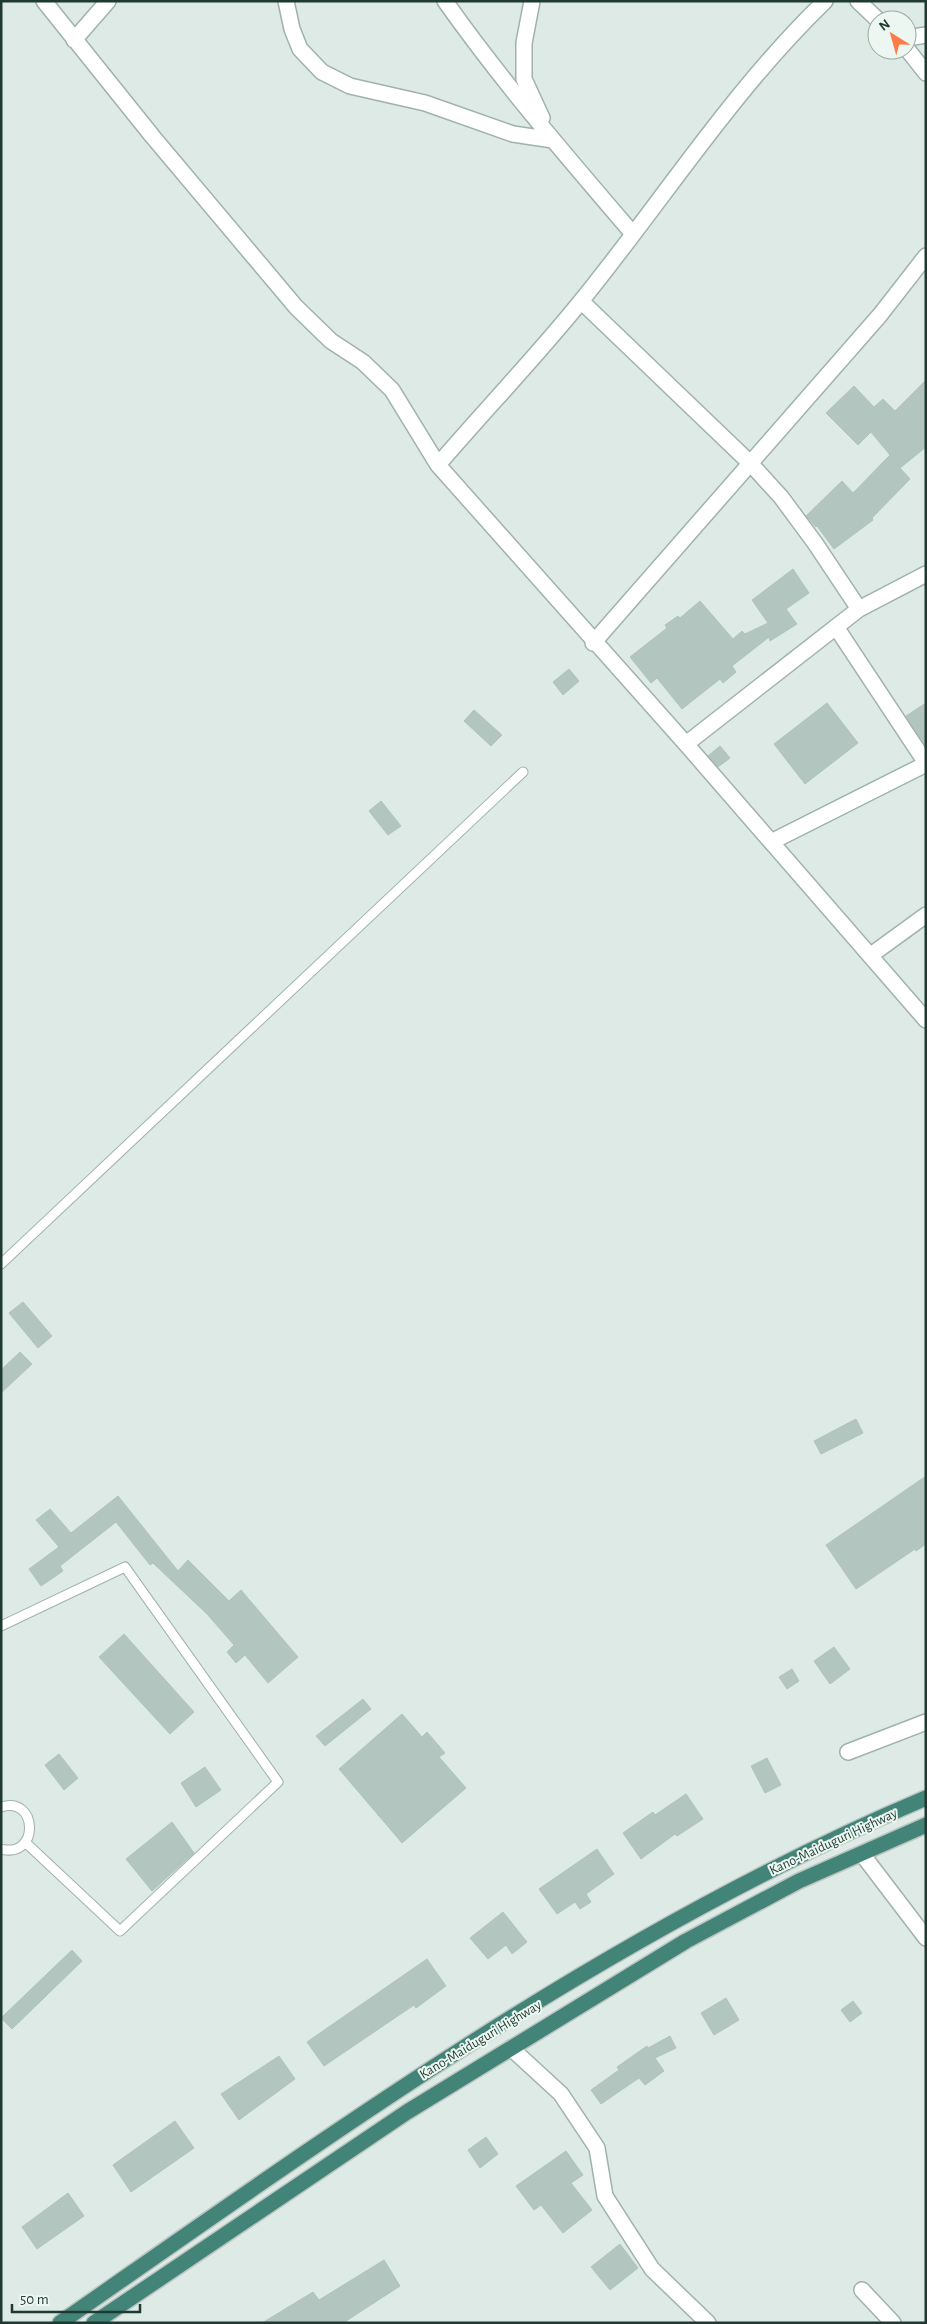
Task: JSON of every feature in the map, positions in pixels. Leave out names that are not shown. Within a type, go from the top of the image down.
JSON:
[{"type":"highway","name":"Kano-Maiduguri Highway","points":[[60,2323],[393,2092],[675,1920],[788,1861],[926,1798]]},
{"type":"highway","name":"Kano-Maiduguri Highway","points":[[103,2320],[407,2112],[686,1941],[800,1881],[926,1825]]},
{"type":"street","points":[[44,1],[74,40],[296,307],[331,341],[363,362],[392,390],[438,465],[593,642],[686,744],[926,1020]]},
{"type":"street","points":[[74,40],[108,1]]},
{"type":"street","points":[[445,1],[476,44],[553,140],[633,234]]},
{"type":"street","points":[[532,1],[524,43],[524,79],[553,140]]},
{"type":"street","points":[[438,465],[581,301],[703,140],[796,29],[824,1]]},
{"type":"street","points":[[858,1],[867,10]]},
{"type":"street","points":[[283,2],[300,49],[322,72],[350,86],[425,103],[513,134],[553,140]]},
{"type":"street","points":[[915,60],[926,73]]},
{"type":"street","points":[[593,642],[923,265]]},
{"type":"street","points":[[581,301],[750,463],[781,498],[859,608]]},
{"type":"street","points":[[686,744],[859,608],[926,574]]},
{"type":"street","points":[[771,842],[926,764],[836,627]]},
{"type":"street","points":[[871,955],[926,915]]},
{"type":"street","points":[[848,1752],[926,1722]]},
{"type":"street","points":[[862,1854],[926,1938]]},
{"type":"street","points":[[511,2048],[561,2094],[597,2148],[605,2196],[652,2269],[708,2323]]},
{"type":"street","points":[[862,2290],[893,2323]]},
{"type":"lane","points":[[1,1264],[523,772]]},
{"type":"lane","points":[[1,1626],[125,1567],[278,1782],[120,1931],[25,1842]]},
{"type":"lane","points":[[1,1807],[13,1806],[26,1814],[30,1828],[25,1842],[19,1847],[2,1850]]},
{"type":"building","points":[[926,380],[926,447],[900,468],[910,479],[872,518],[873,520],[834,549],[817,526],[806,516],[842,481],[853,493],[890,455],[871,432],[858,445],[826,413],[854,386],[874,407],[883,399],[895,411]]},
{"type":"building","points":[[793,569],[809,593],[786,609],[797,624],[770,641],[769,637],[732,666],[736,672],[723,683],[720,679],[682,709],[657,678],[651,683],[630,657],[667,628],[665,625],[678,616],[680,618],[700,601],[733,639],[742,631],[745,634],[768,623],[752,600]]},
{"type":"building","points":[[569,669],[579,681],[563,695],[553,682]]},
{"type":"building","points":[[827,703],[858,743],[805,784],[774,744]]},
{"type":"building","points":[[926,703],[926,746],[906,716]]},
{"type":"building","points":[[474,710],[502,735],[491,746],[464,721]]},
{"type":"building","points":[[720,746],[730,758],[718,767],[708,756]]},
{"type":"building","points":[[381,801],[401,826],[388,835],[369,811]]},
{"type":"building","points":[[23,1302],[52,1336],[38,1348],[9,1313]]},
{"type":"building","points":[[20,1352],[32,1364],[1,1393],[1,1370]]},
{"type":"building","points":[[856,1419],[863,1433],[821,1454],[814,1441]]},
{"type":"building","points":[[926,1476],[926,1544],[916,1551],[915,1549],[856,1589],[826,1545]]},
{"type":"building","points":[[118,1496],[178,1571],[188,1560],[229,1601],[241,1590],[298,1657],[268,1683],[245,1655],[236,1663],[227,1652],[234,1645],[207,1614],[153,1563],[150,1565],[116,1522],[60,1566],[63,1571],[41,1586],[29,1569],[59,1547],[36,1520],[50,1509],[71,1533]]},
{"type":"building","points":[[124,1634],[194,1712],[170,1734],[99,1657]]},
{"type":"building","points":[[834,1647],[850,1669],[830,1684],[814,1661]]},
{"type":"building","points":[[792,1669],[799,1681],[787,1689],[779,1677]]},
{"type":"building","points":[[363,1699],[371,1709],[325,1746],[316,1736]]},
{"type":"building","points":[[402,1714],[422,1737],[427,1732],[445,1753],[439,1757],[466,1788],[402,1843],[339,1769]]},
{"type":"building","points":[[59,1754],[78,1778],[64,1790],[45,1765]]},
{"type":"building","points":[[767,1758],[781,1785],[765,1793],[751,1766]]},
{"type":"building","points":[[205,1767],[221,1790],[196,1807],[181,1783]]},
{"type":"building","points":[[686,1794],[703,1819],[677,1836],[675,1834],[641,1859],[623,1833],[653,1812],[655,1815]]},
{"type":"building","points":[[172,1822],[194,1853],[152,1891],[126,1859]]},
{"type":"building","points":[[597,1849],[614,1874],[586,1894],[591,1902],[580,1909],[575,1902],[557,1914],[539,1889]]},
{"type":"building","points":[[503,1912],[527,1942],[512,1954],[506,1945],[488,1959],[470,1938]]},
{"type":"building","points":[[72,1950],[82,1961],[12,2029],[1,2018]]},
{"type":"building","points":[[427,1959],[446,1986],[416,2008],[414,2005],[324,2066],[307,2042]]},
{"type":"building","points":[[726,1998],[739,2020],[714,2035],[701,2013]]},
{"type":"building","points":[[853,2001],[862,2013],[850,2022],[841,2010]]},
{"type":"building","points":[[670,2036],[676,2048],[655,2058],[664,2071],[645,2085],[639,2078],[601,2104],[591,2090],[619,2070],[617,2067],[647,2046],[648,2048]]},
{"type":"building","points":[[279,2056],[295,2079],[239,2120],[221,2094]]},
{"type":"building","points":[[175,2121],[194,2148],[131,2192],[113,2165]]},
{"type":"building","points":[[486,2137],[498,2154],[480,2168],[468,2150]]},
{"type":"building","points":[[566,2151],[583,2175],[571,2183],[592,2210],[563,2233],[541,2205],[534,2210],[516,2186]]},
{"type":"building","points":[[68,2193],[84,2216],[37,2249],[22,2227]]},
{"type":"building","points":[[620,2244],[638,2268],[610,2290],[591,2267]]},
{"type":"building","points":[[384,2260],[400,2286],[343,2323],[262,2323],[313,2292],[319,2300]]}]
